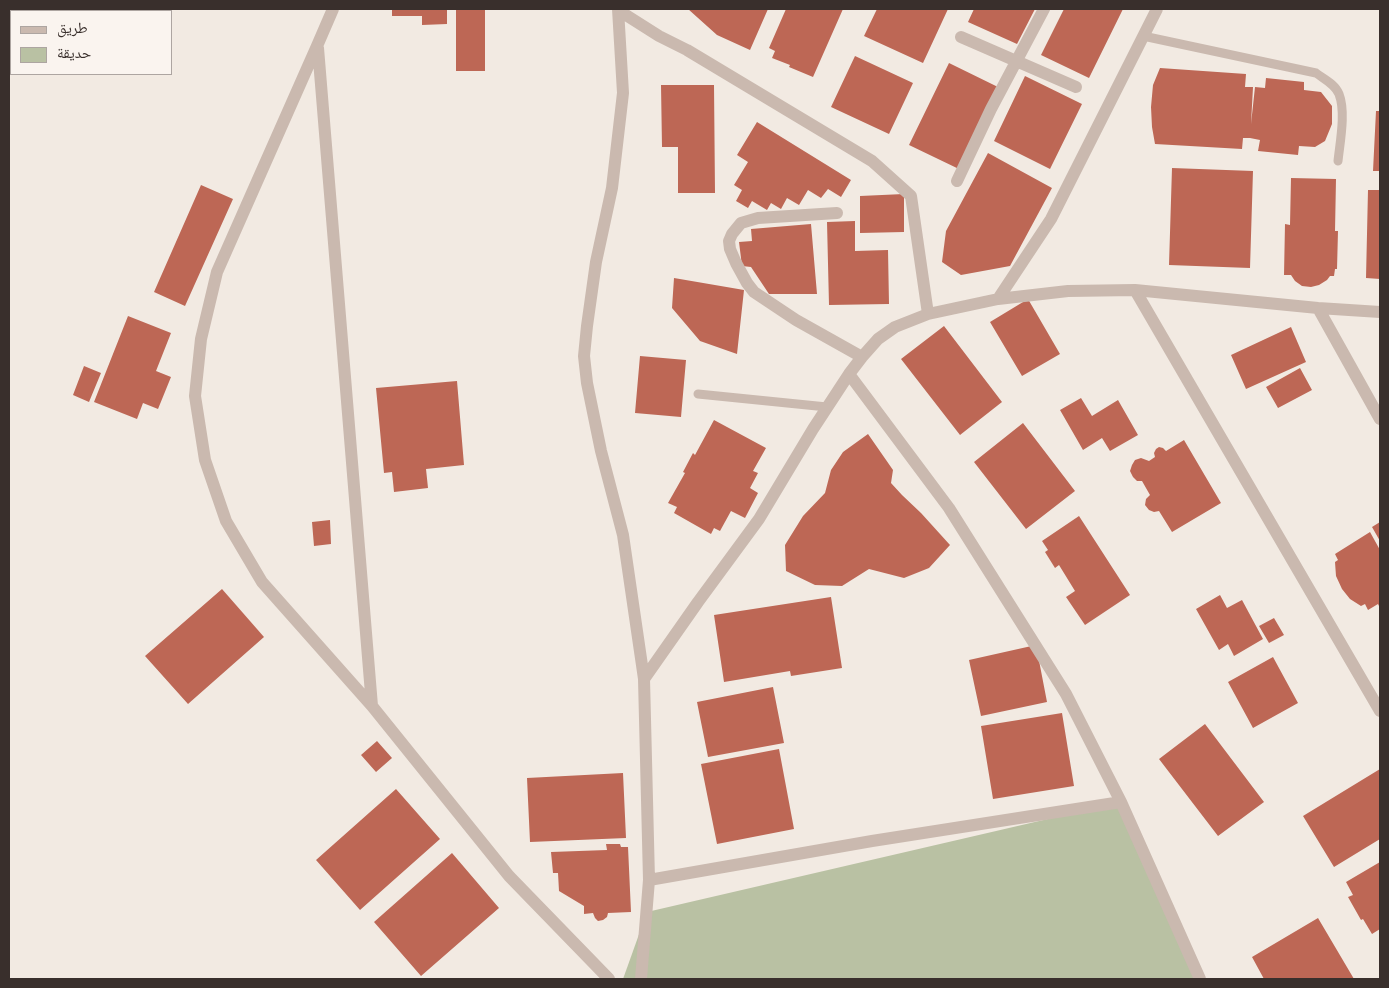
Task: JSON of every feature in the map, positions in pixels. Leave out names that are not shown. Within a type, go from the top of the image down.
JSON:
[{"type":"street","points":[[333,9],[217,272],[201,339],[195,396],[205,460],[226,521],[262,582],[372,706],[509,876],[609,979]]},
{"type":"street","points":[[618,9],[659,36],[687,50],[872,161],[911,196],[928,314]]},
{"type":"street","points":[[618,9],[623,93],[612,188],[596,262],[584,356],[587,383],[601,451],[623,535],[644,680],[649,880],[641,979]]},
{"type":"street","points":[[957,181],[991,109],[1044,9]]},
{"type":"street","points":[[998,298],[1051,219],[1157,9]]},
{"type":"street","points":[[961,36],[1076,87]]},
{"type":"street","points":[[317,46],[372,706]]},
{"type":"street","points":[[837,213],[758,218],[742,223],[732,234],[729,241],[730,249],[747,283],[754,292],[796,320],[862,357]]},
{"type":"street","points":[[644,680],[759,519],[813,428],[849,374],[878,339],[895,326],[928,314],[998,298],[1068,291],[1135,290],[1318,308],[1380,312]]},
{"type":"street","points":[[1135,290],[1380,711]]},
{"type":"street","points":[[1318,308],[1380,419]]},
{"type":"street","points":[[849,374],[949,508],[1066,694],[1121,802],[1200,979]]},
{"type":"street","points":[[649,880],[1121,802]]},
{"type":"lane","points":[[1143,36],[1316,74],[1329,82],[1338,94],[1341,109],[1338,161]]},
{"type":"lane","points":[[698,394],[827,407]]},
{"type":"green space","points":[[1121,802],[1202,979],[623,979],[647,912]]},
{"type":"building","points":[[392,9],[447,9],[447,24],[422,25],[422,16],[392,16]]},
{"type":"building","points":[[456,9],[485,9],[485,71],[456,71]]},
{"type":"building","points":[[688,9],[768,9],[750,50],[717,35]]},
{"type":"building","points":[[786,9],[843,9],[813,77],[772,58],[775,51],[769,48]]},
{"type":"building","points":[[877,9],[948,9],[923,63],[864,36]]},
{"type":"building","points":[[974,9],[1035,9],[1017,44],[968,22]]},
{"type":"building","points":[[1064,9],[1123,9],[1089,78],[1041,55]]},
{"type":"building","points":[[855,56],[913,83],[889,134],[831,107]]},
{"type":"building","points":[[949,63],[1000,88],[961,170],[909,145]]},
{"type":"building","points":[[1160,68],[1246,74],[1245,87],[1253,87],[1251,124],[1255,87],[1265,88],[1266,78],[1304,82],[1304,90],[1321,92],[1332,106],[1332,124],[1325,141],[1315,147],[1299,146],[1298,155],[1258,151],[1260,140],[1250,138],[1243,138],[1242,149],[1155,144],[1151,107],[1153,85]]},
{"type":"building","points":[[1025,76],[1082,104],[1050,169],[994,141]]},
{"type":"building","points":[[661,85],[714,85],[715,193],[678,193],[678,147],[662,147]]},
{"type":"building","points":[[1376,111],[1380,111],[1380,171],[1373,171]]},
{"type":"building","points":[[757,122],[851,180],[841,197],[828,189],[821,198],[808,190],[799,205],[787,198],[781,209],[771,203],[767,210],[752,201],[748,208],[736,201],[742,190],[734,185],[748,162],[737,155]]},
{"type":"building","points":[[988,153],[1052,188],[1010,266],[961,275],[942,262],[946,231]]},
{"type":"building","points":[[1172,168],[1253,171],[1250,268],[1169,265]]},
{"type":"building","points":[[1291,178],[1336,179],[1335,231],[1338,231],[1337,269],[1335,269],[1334,276],[1330,276],[1319,285],[1311,287],[1302,286],[1291,275],[1284,275],[1285,224],[1290,225]]},
{"type":"building","points":[[201,185],[233,199],[185,306],[154,292]]},
{"type":"building","points":[[1368,190],[1380,190],[1380,279],[1366,278]]},
{"type":"building","points":[[904,194],[904,232],[860,233],[860,196]]},
{"type":"building","points":[[855,221],[855,251],[888,250],[889,304],[829,305],[827,222]]},
{"type":"building","points":[[811,224],[817,294],[769,294],[751,267],[742,266],[739,242],[752,241],[751,229]]},
{"type":"building","points":[[674,278],[744,290],[737,354],[700,341],[672,308]]},
{"type":"building","points":[[1028,299],[1060,354],[1022,376],[990,322]]},
{"type":"building","points":[[128,316],[171,333],[156,371],[171,377],[158,409],[143,403],[137,419],[94,402]]},
{"type":"building","points":[[944,326],[1002,402],[960,435],[901,359]]},
{"type":"building","points":[[1291,327],[1306,362],[1246,389],[1231,355]]},
{"type":"building","points":[[640,356],[686,360],[681,417],[635,413]]},
{"type":"building","points":[[84,366],[101,373],[89,402],[73,395]]},
{"type":"building","points":[[1300,368],[1312,390],[1278,408],[1266,387]]},
{"type":"building","points":[[457,381],[464,465],[426,469],[428,488],[394,492],[392,472],[384,473],[376,388]]},
{"type":"building","points":[[1081,398],[1092,416],[1118,400],[1138,435],[1110,451],[1102,438],[1083,450],[1060,410]]},
{"type":"building","points":[[714,420],[766,448],[753,471],[758,473],[750,488],[758,493],[745,518],[731,511],[720,531],[714,528],[711,534],[674,513],[677,507],[668,503],[685,473],[683,472],[693,453],[695,455]]},
{"type":"building","points":[[1023,423],[1075,491],[1026,529],[974,462]]},
{"type":"building","points":[[868,434],[893,470],[891,483],[950,545],[929,568],[904,578],[869,569],[842,586],[815,585],[786,571],[785,545],[803,516],[825,493],[831,470],[843,452]]},
{"type":"building","points":[[1184,440],[1221,503],[1172,532],[1159,511],[1149,510],[1145,505],[1146,499],[1150,495],[1142,481],[1137,481],[1130,471],[1135,460],[1141,458],[1149,461],[1155,457],[1154,453],[1159,447],[1166,451]]},
{"type":"building","points":[[1079,516],[1130,595],[1085,625],[1066,597],[1075,591],[1059,565],[1055,568],[1045,552],[1048,550],[1042,541]]},
{"type":"building","points":[[330,520],[331,544],[314,546],[312,522]]},
{"type":"building","points":[[1380,522],[1380,541],[1372,527]]},
{"type":"building","points":[[1370,532],[1380,550],[1380,608],[1378,604],[1368,610],[1365,604],[1361,606],[1350,599],[1342,589],[1336,576],[1335,562],[1338,560],[1335,554]]},
{"type":"building","points":[[222,589],[264,637],[188,704],[145,656]]},
{"type":"building","points":[[1220,595],[1227,608],[1242,600],[1263,639],[1234,656],[1228,644],[1219,650],[1196,609]]},
{"type":"building","points":[[831,597],[842,668],[791,676],[790,671],[724,682],[714,615]]},
{"type":"building","points":[[1274,618],[1284,635],[1269,643],[1259,626]]},
{"type":"building","points":[[1036,645],[1047,702],[981,716],[969,660]]},
{"type":"building","points":[[1273,657],[1298,703],[1253,728],[1228,682]]},
{"type":"building","points":[[773,687],[784,743],[708,757],[697,702]]},
{"type":"building","points":[[1062,713],[1074,786],[993,799],[981,726]]},
{"type":"building","points":[[1205,724],[1264,802],[1218,836],[1159,759]]},
{"type":"building","points":[[377,741],[392,758],[376,772],[361,755]]},
{"type":"building","points":[[779,749],[794,829],[717,844],[701,764]]},
{"type":"building","points":[[1380,769],[1380,839],[1334,867],[1303,816]]},
{"type":"building","points":[[623,773],[626,838],[530,842],[527,778]]},
{"type":"building","points":[[396,789],[440,839],[360,910],[316,860]]},
{"type":"building","points":[[606,844],[620,844],[621,847],[628,847],[631,912],[608,913],[607,917],[598,921],[593,913],[584,914],[584,906],[559,891],[558,873],[553,873],[551,852],[607,850]]},
{"type":"building","points":[[452,853],[499,908],[421,976],[374,922]]},
{"type":"building","points":[[1380,862],[1380,929],[1372,934],[1363,919],[1361,920],[1348,897],[1353,895],[1346,882]]},
{"type":"building","points":[[1318,918],[1354,979],[1264,979],[1252,957]]}]
